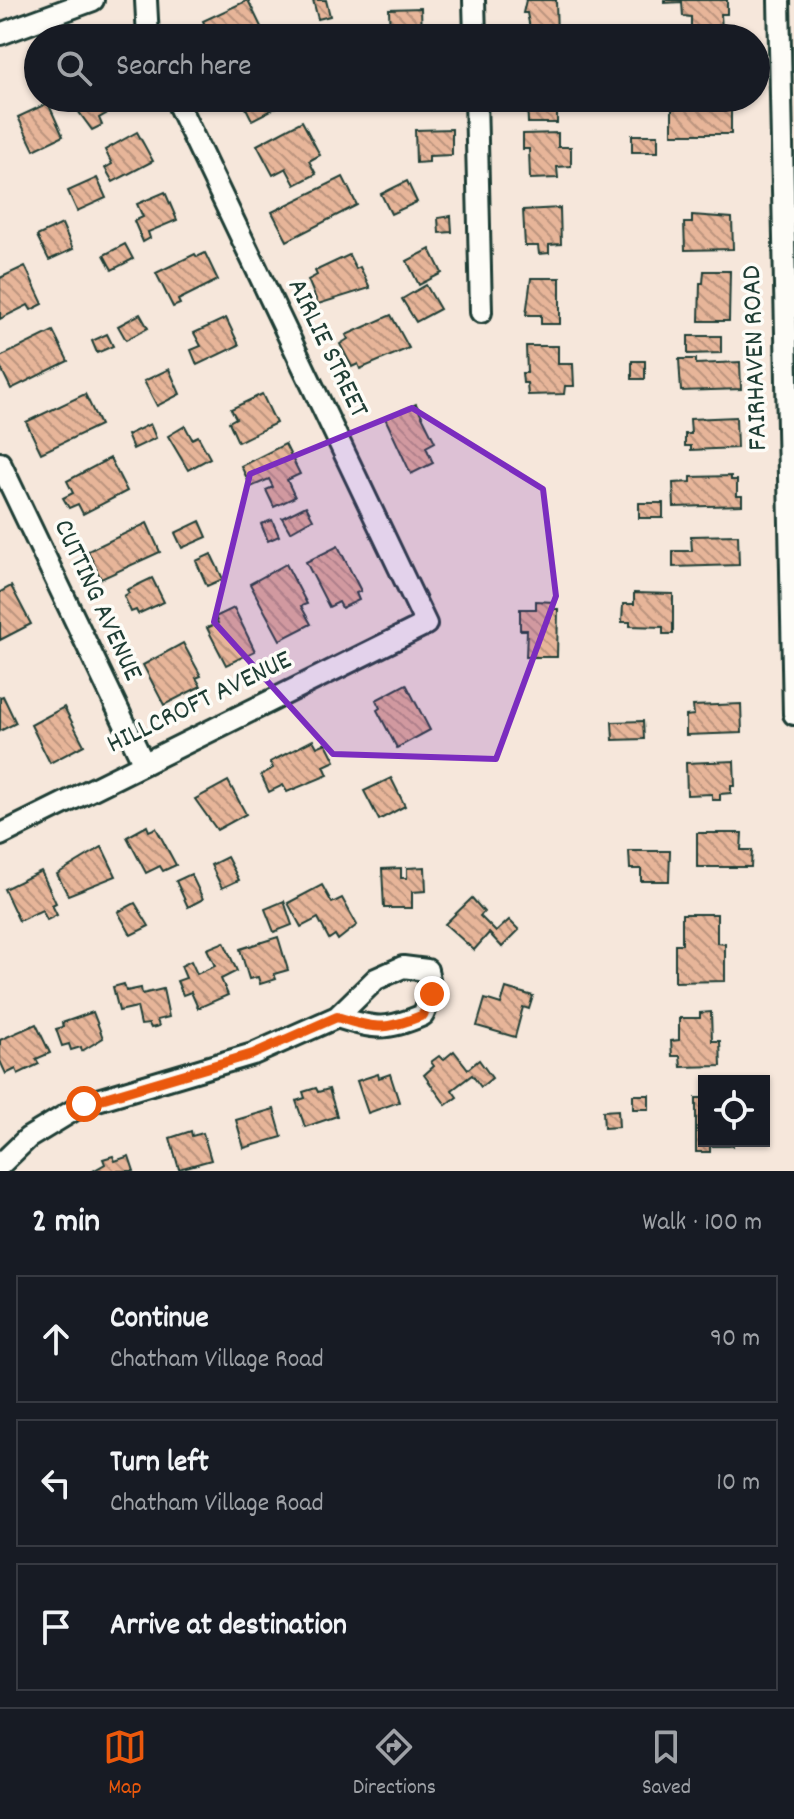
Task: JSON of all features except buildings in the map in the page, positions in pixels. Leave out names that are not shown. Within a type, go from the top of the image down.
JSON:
[{"type":"street","points":[[27,24],[93,0]]},
{"type":"street","points":[[146,0],[147,24]]},
{"type":"street","points":[[474,0],[475,24]]},
{"type":"street","name":"FAIRHAVEN ROAD","points":[[779,0],[794,714]]},
{"type":"street","points":[[0,34],[24,25]]},
{"type":"street","name":"AIRLIE STREET","points":[[182,112],[426,624]]},
{"type":"street","points":[[476,112],[481,312]]},
{"type":"street","name":"CUTTING AVENUE","points":[[0,463],[143,762]]},
{"type":"street","name":"HILLCROFT AVENUE","points":[[0,835],[426,624]]},
{"type":"street","points":[[0,1165],[28,1138],[84,1104],[253,1054],[337,1017]]},
{"type":"highlighted area","points":[[412,408],[543,489],[556,596],[496,759],[333,754],[214,622],[250,474]]},
{"type":"route","points":[[84,1104],[253,1054],[337,1017],[375,1029],[396,1026],[423,1015],[432,994]]}]
